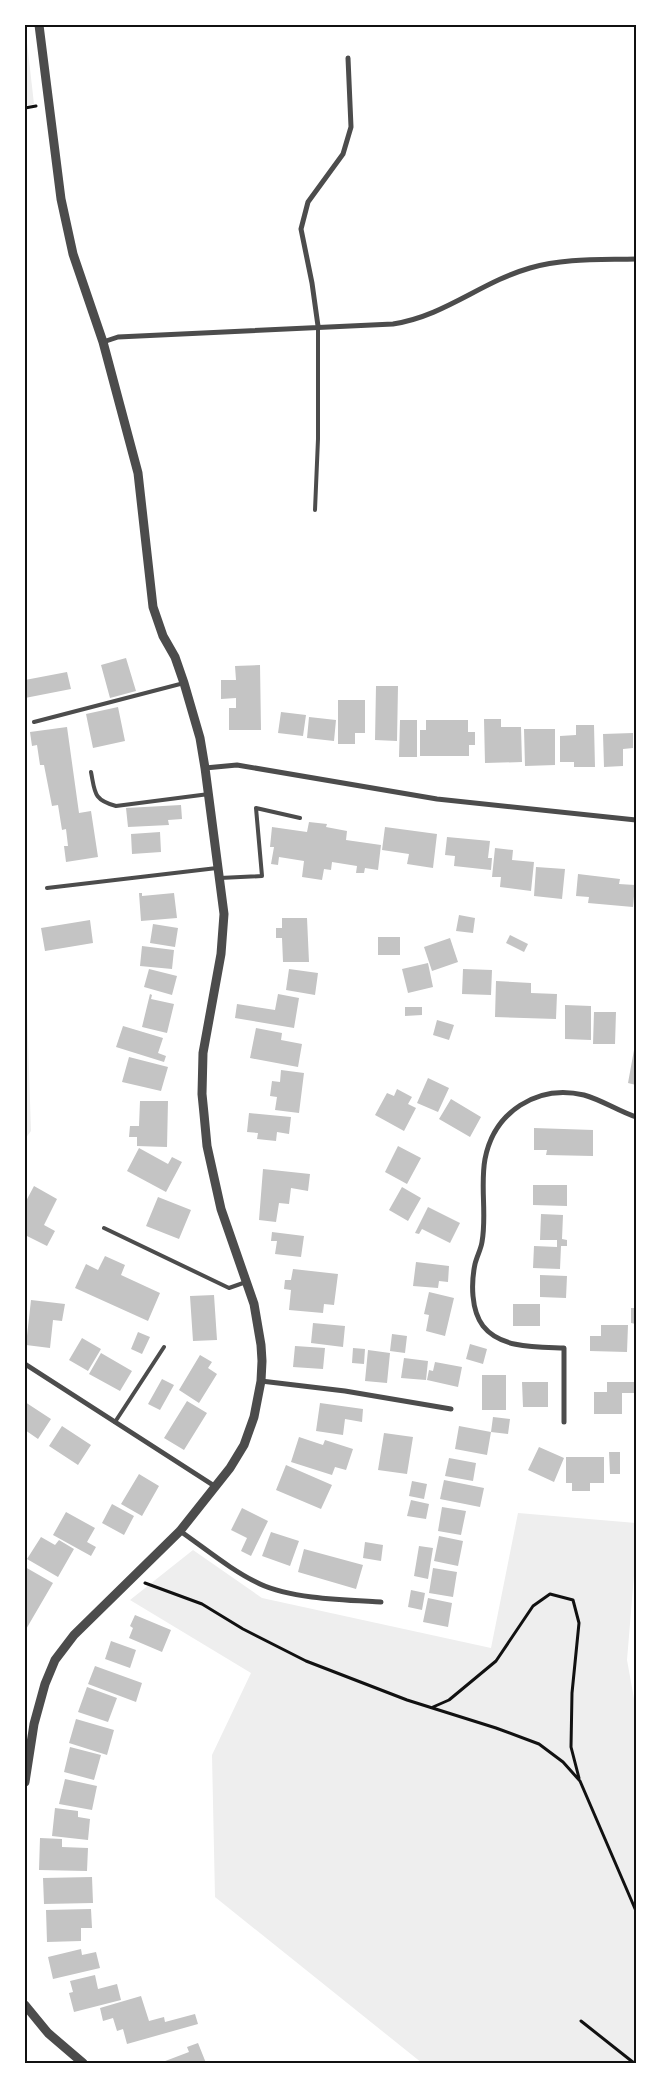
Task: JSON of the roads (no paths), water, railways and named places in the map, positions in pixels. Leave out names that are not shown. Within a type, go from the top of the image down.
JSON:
[{"type":"street","points":[[25,1782],[35,1717],[55,1660],[74,1635],[180,1531],[216,1488],[244,1445],[254,1417],[261,1381],[261,1345],[254,1304],[232,1244],[212,1171],[202,1094],[205,1034],[223,935],[224,914],[205,768],[200,738],[184,683],[175,657],[163,636],[153,607],[138,473],[103,342],[73,254],[61,200],[39,25]]},
{"type":"street","points":[[318,326],[312,282],[301,228],[308,202],[343,154],[351,126],[348,58]]},
{"type":"street","points":[[103,342],[118,337],[318,326],[393,324],[414,321],[498,280],[530,268],[576,260],[636,259]]},
{"type":"street","points":[[205,768],[237,765],[437,799],[636,820]]},
{"type":"street","points":[[564,1422],[564,1348],[534,1347],[502,1340],[491,1334],[477,1315],[474,1300],[475,1265],[482,1242],[485,1160],[496,1128],[516,1106],[528,1099],[546,1094],[567,1093],[593,1098],[636,1117]]},
{"type":"street","points":[[25,1364],[216,1488]]},
{"type":"street","points":[[261,1381],[286,1382],[451,1409]]},
{"type":"street","points":[[180,1531],[244,1575],[272,1589],[339,1600],[381,1602]]},
{"type":"street","points":[[25,2005],[48,2033],[83,2063]]},
{"type":"lane","points":[[315,510],[318,439],[318,326]]},
{"type":"lane","points":[[34,722],[184,683]]},
{"type":"lane","points":[[91,772],[96,795],[103,803],[116,806],[208,794]]},
{"type":"lane","points":[[220,878],[262,876],[256,808],[300,818]]},
{"type":"lane","points":[[47,888],[219,868]]},
{"type":"lane","points":[[104,1228],[230,1288],[246,1282]]},
{"type":"lane","points":[[115,1422],[164,1347]]}]
